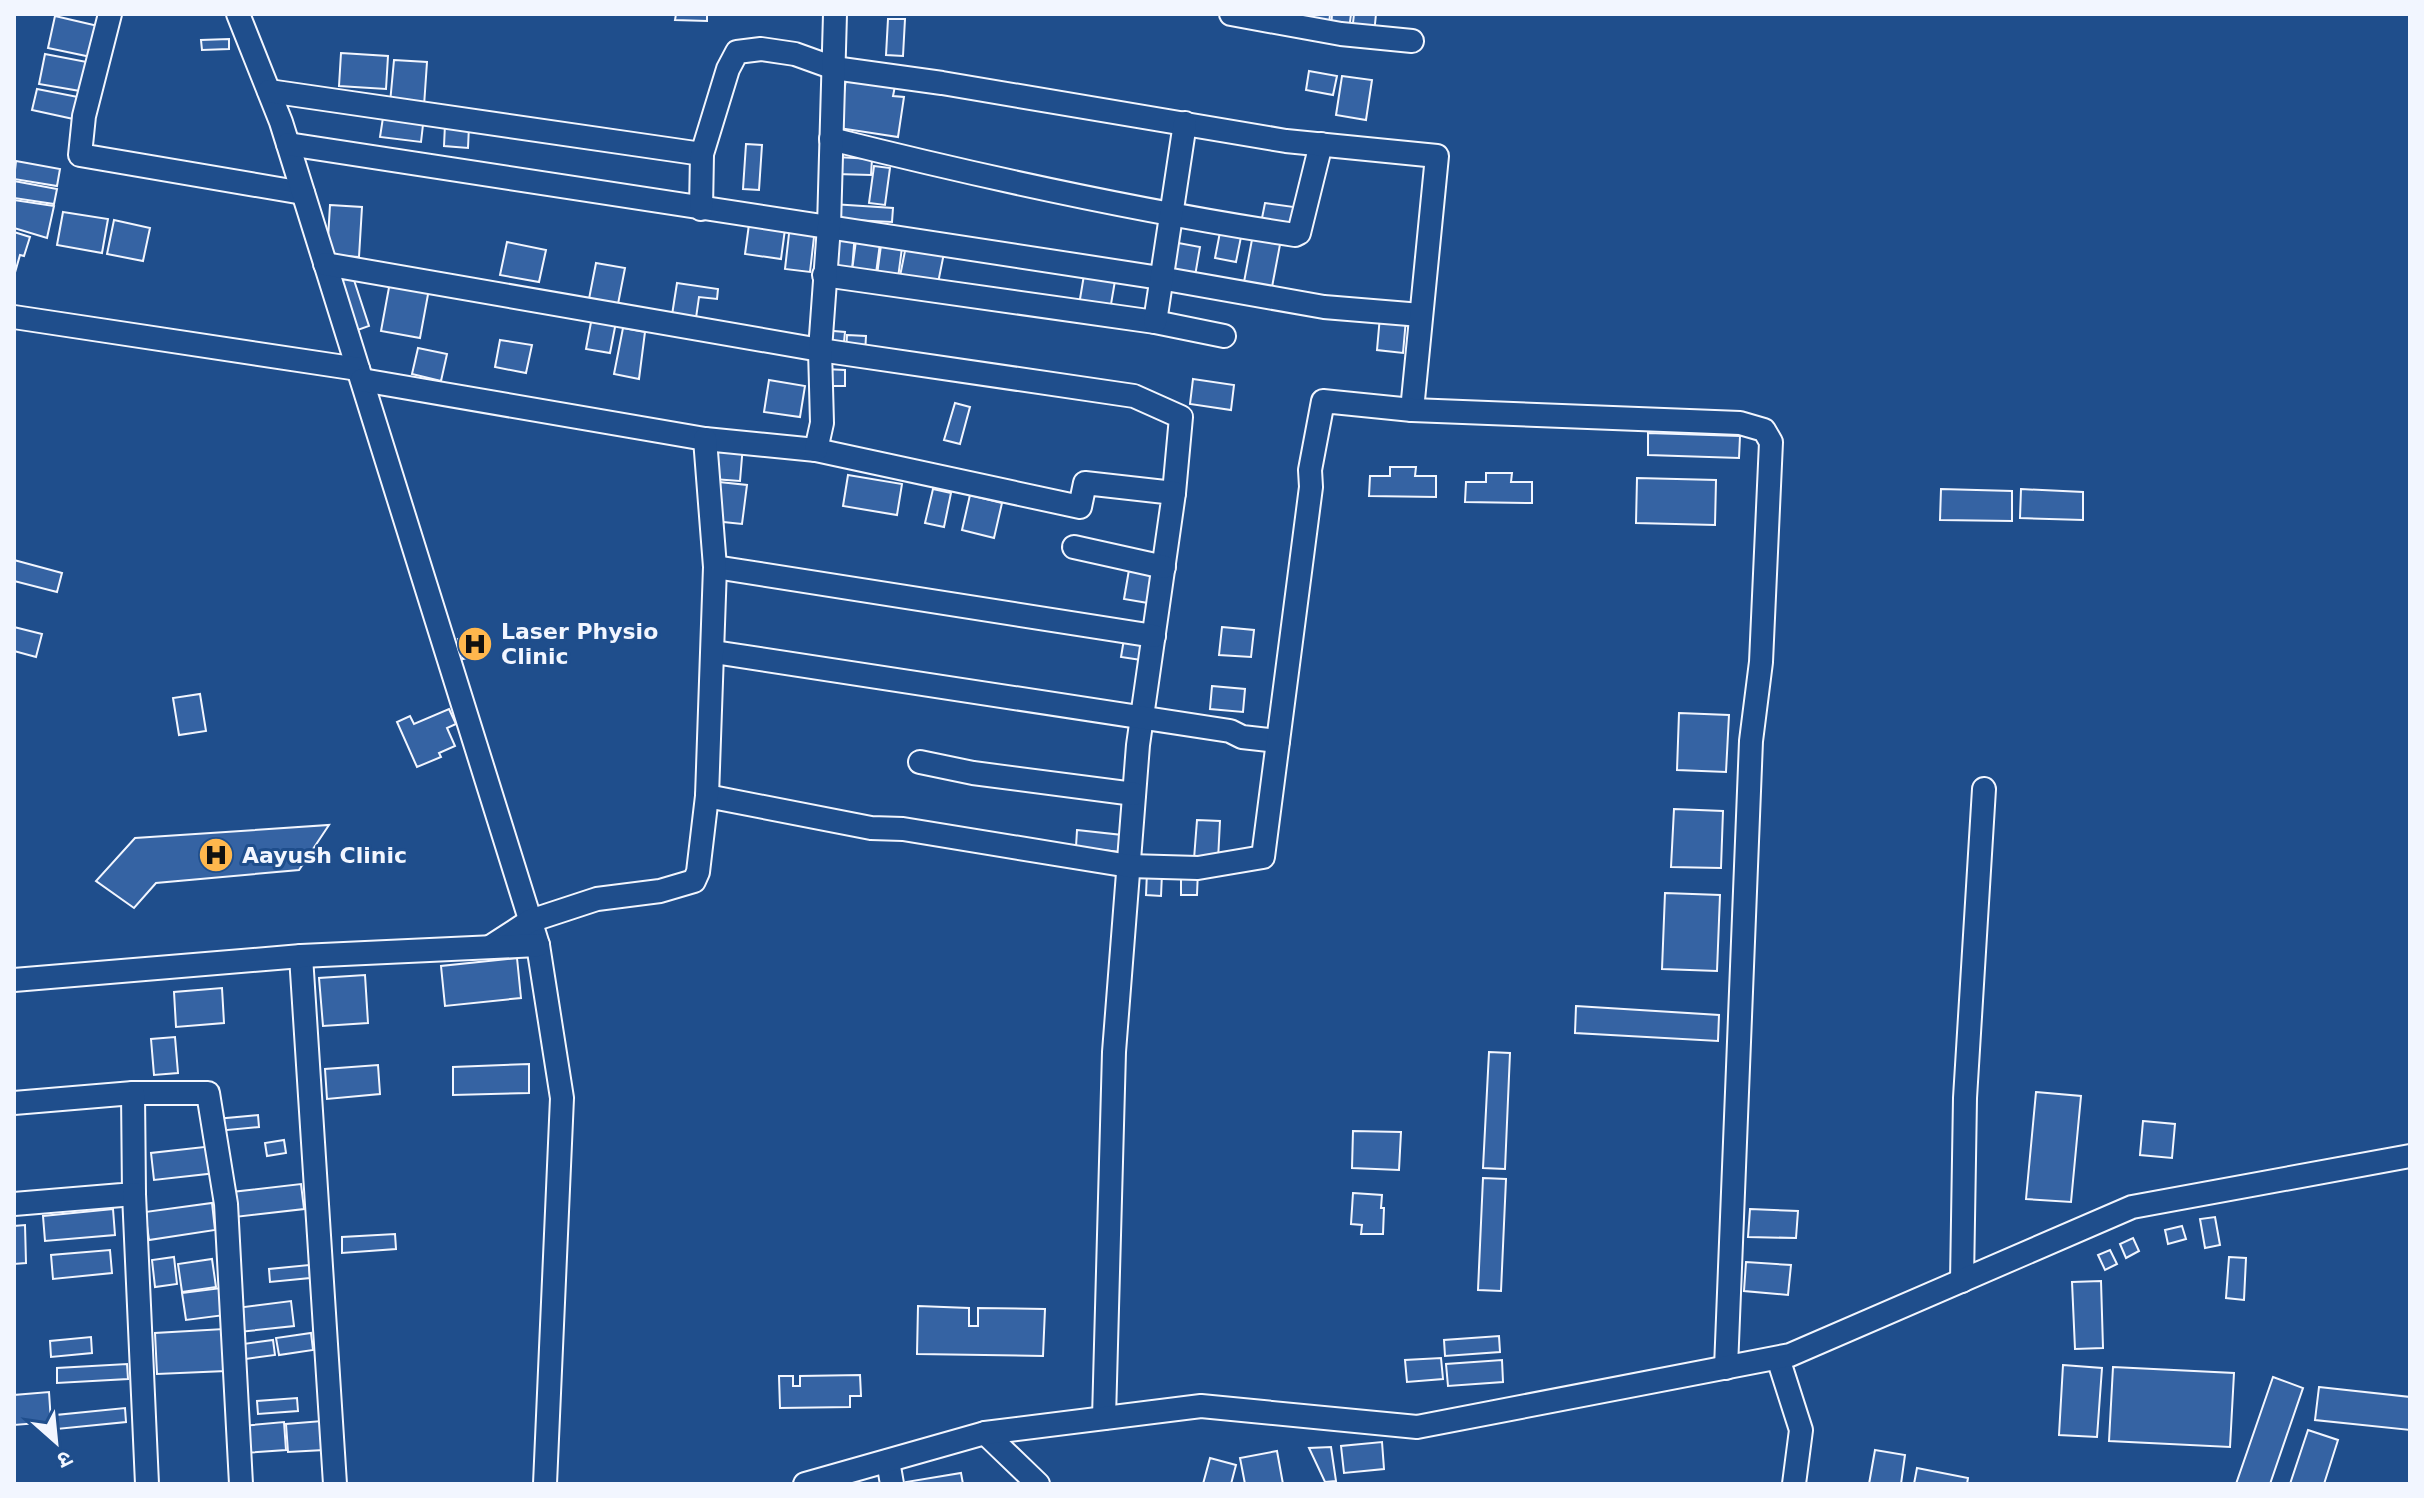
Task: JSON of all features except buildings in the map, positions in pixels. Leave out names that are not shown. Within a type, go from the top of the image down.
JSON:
[{"type":"street","points":[[110,14],[84,116],[80,155],[303,193]]},
{"type":"street","points":[[238,14],[288,144],[538,945],[562,1098],[545,1484]]},
{"type":"street","points":[[816,450],[822,423],[820,350],[829,226],[835,14]]},
{"type":"street","points":[[1231,14],[1341,34],[1412,41]]},
{"type":"street","points":[[701,209],[702,154],[728,69],[737,52],[761,49],[795,54],[834,68],[1321,144],[1437,156],[1412,410]]},
{"type":"street","points":[[269,91],[702,154]]},
{"type":"street","points":[[1155,322],[1185,123]]},
{"type":"street","points":[[831,139],[978,176],[1170,216],[1298,234],[1321,144]]},
{"type":"street","points":[[288,144],[1160,278],[1324,307],[1421,315]]},
{"type":"street","points":[[325,264],[820,350],[1134,396],[1181,417],[1174,493],[1134,794],[1114,1052],[1104,1418]]},
{"type":"street","points":[[824,275],[1155,322],[1224,336]]},
{"type":"street","points":[[14,317],[360,375],[705,439],[816,450],[1080,507],[1085,483],[1174,493]]},
{"type":"street","points":[[707,796],[871,828],[903,829],[1129,866],[1198,868],[1263,857],[1311,487],[1310,470],[1323,401],[1412,410],[1740,423],[1764,430],[1771,442],[1761,662],[1751,741],[1726,1368]]},
{"type":"street","points":[[490,947],[530,921],[597,899],[660,891],[694,881],[701,858],[707,796],[714,652],[715,567],[705,439]]},
{"type":"street","points":[[1074,547],[1164,567]]},
{"type":"street","points":[[715,567],[1154,636]]},
{"type":"street","points":[[714,652],[1143,716],[1230,731],[1242,737],[1278,741]]},
{"type":"street","points":[[920,762],[973,773],[1134,794]]},
{"type":"street","points":[[1962,1281],[1965,1098],[1984,789]]},
{"type":"street","points":[[14,980],[301,956],[538,945]]},
{"type":"street","points":[[301,956],[335,1484]]},
{"type":"street","points":[[133,1093],[134,1194],[147,1484]]},
{"type":"street","points":[[14,1103],[133,1093],[208,1093],[226,1204],[241,1484]]},
{"type":"street","points":[[805,1484],[985,1433],[1201,1406],[1417,1427],[1778,1358],[2132,1207],[2410,1156]]},
{"type":"street","points":[[14,1204],[134,1194]]},
{"type":"street","points":[[1778,1358],[1801,1430],[1794,1484]]},
{"type":"street","points":[[985,1433],[1038,1484]]},
{"type":"street","points":[[888,1461],[892,1484]]},
{"type":"place","name":"Laser Physio Clinic","points":[[475,644]]},
{"type":"place","name":"Aayush Clinic","points":[[216,855]]}]
